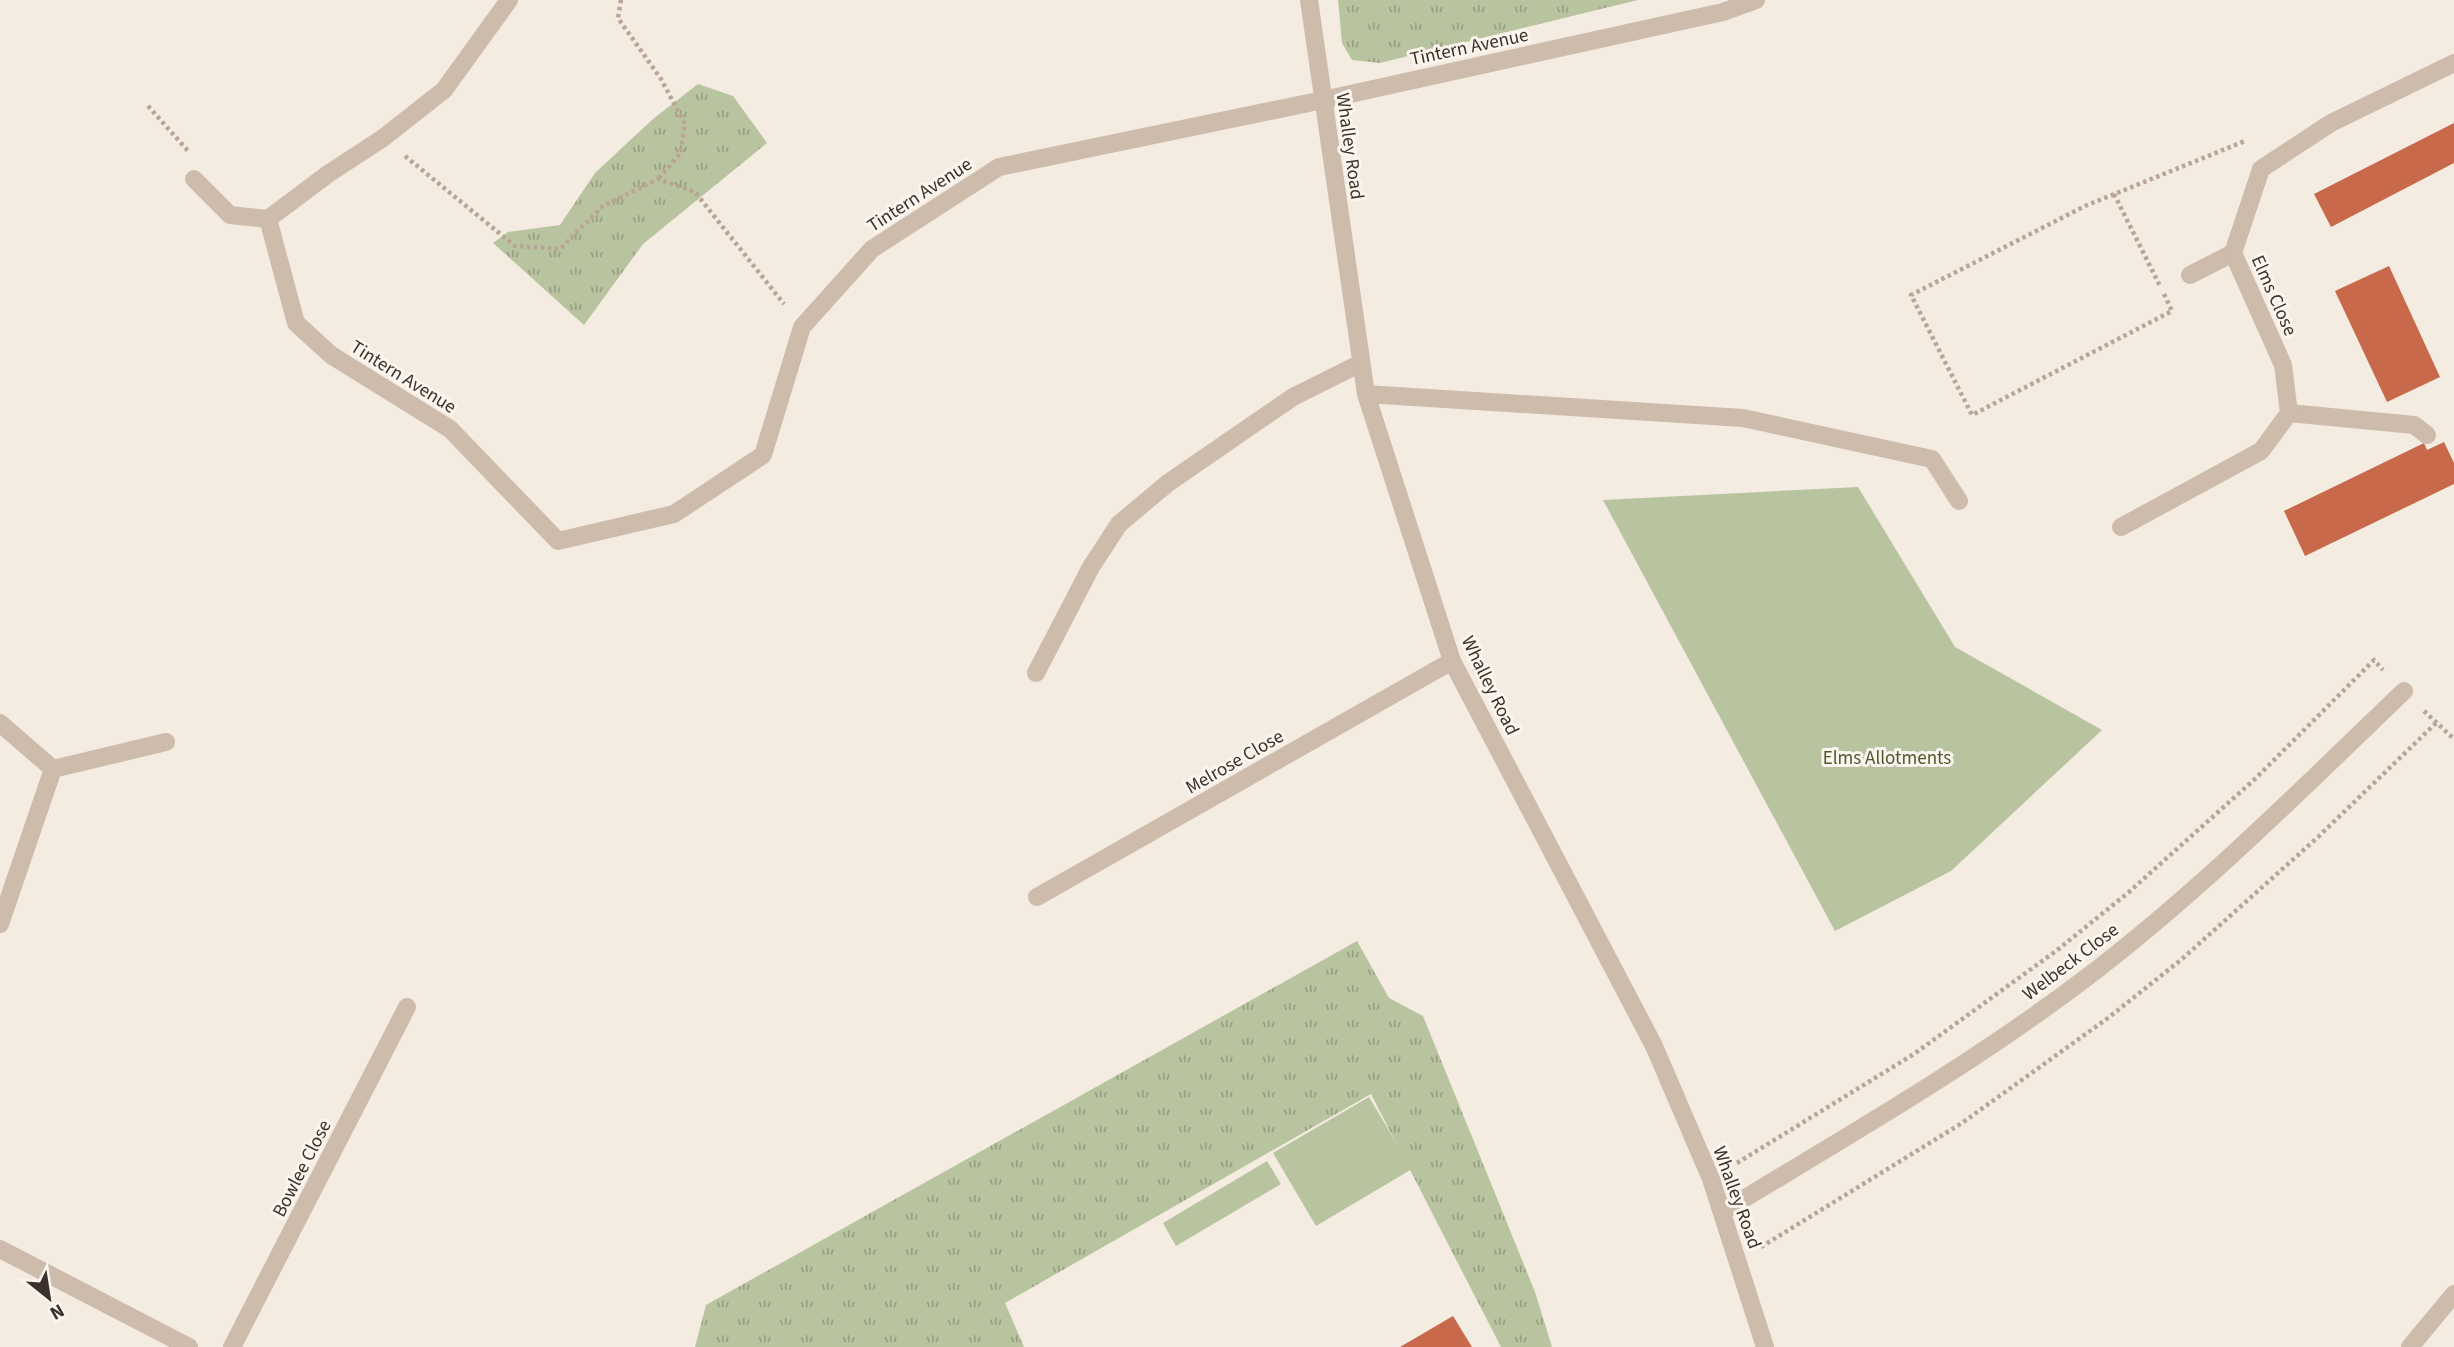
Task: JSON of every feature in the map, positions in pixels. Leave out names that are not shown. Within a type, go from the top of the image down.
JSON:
[{"type":"street","points":[[194,179],[230,215],[268,219],[328,174],[383,138],[444,90],[509,0]]},
{"type":"street","name":"Whalley Road","points":[[1310,0],[1366,394],[1452,661],[1654,1046],[1711,1179],[1765,1347]]},
{"type":"street","name":"Tintern Avenue","points":[[268,219],[296,323],[331,355],[450,429],[558,541],[674,514],[763,455],[802,327],[872,249],[999,167],[1323,100],[1723,12],[1756,0]]},
{"type":"street","name":"Elms Close","points":[[2290,413],[2283,365],[2233,253],[2261,169],[2331,122],[2454,63]]},
{"type":"street","points":[[2190,275],[2233,253]]},
{"type":"street","points":[[1036,673],[1091,567],[1119,524],[1168,483],[1293,397],[1361,363]]},
{"type":"street","points":[[1366,394],[1743,418],[1932,458],[1959,501]]},
{"type":"street","points":[[2121,527],[2261,451],[2290,413],[2414,425],[2427,435]]},
{"type":"street","name":"Melrose Close","points":[[1037,897],[1452,661]]},
{"type":"street","name":"Welbeck Close","points":[[1721,1212],[1934,1084],[2081,981],[2153,923],[2285,806],[2403,691]]},
{"type":"street","points":[[0,723],[53,769]]},
{"type":"street","points":[[53,769],[166,741]]},
{"type":"street","points":[[0,924],[53,769]]},
{"type":"street","name":"Bowlee Close","points":[[232,1347],[407,1007]]},
{"type":"street","points":[[0,1249],[189,1347]]},
{"type":"street","points":[[2410,1347],[2454,1294]]},
{"type":"path","points":[[383,138],[514,246],[561,249],[603,206],[658,178],[680,155],[685,124],[660,79],[618,18],[621,0]]},
{"type":"path","points":[[148,106],[195,158],[194,179]]},
{"type":"path","points":[[2114,194],[2172,311],[1972,415],[1911,295],[2085,206],[2114,194],[2258,136]]},
{"type":"path","points":[[658,178],[695,192],[802,327]]},
{"type":"path","points":[[1711,1179],[1914,1054],[2056,951],[2129,892],[2256,778],[2374,660],[2454,739]]},
{"type":"green space","points":[[1338,0],[1638,0],[1380,63],[1352,60],[1342,43]]},
{"type":"green space","points":[[698,84],[733,96],[767,143],[643,244],[584,325],[493,243],[508,232],[560,225],[595,173],[653,119]]},
{"type":"green space","name":"Elms Allotments","points":[[1858,487],[1955,647],[2102,730],[1951,871],[1835,931],[1603,500]]},
{"type":"green space","points":[[1357,941],[1389,998],[1423,1016],[1535,1292],[1552,1347],[1501,1347],[1371,1094],[1005,1303],[1024,1347],[695,1347],[706,1305]]},
{"type":"green space","points":[[1369,1097],[1412,1169],[1316,1226],[1273,1153]]},
{"type":"green space","points":[[1267,1161],[1281,1184],[1176,1246],[1163,1223]]},
{"type":"building","points":[[2454,123],[2454,163],[2331,227],[2314,194]]},
{"type":"building","points":[[2389,266],[2440,377],[2387,402],[2335,291]]},
{"type":"building","points":[[2444,442],[2454,463],[2454,484],[2305,556],[2284,511],[2424,443],[2427,450]]},
{"type":"building","points":[[1453,1316],[1472,1347],[1400,1347]]}]
